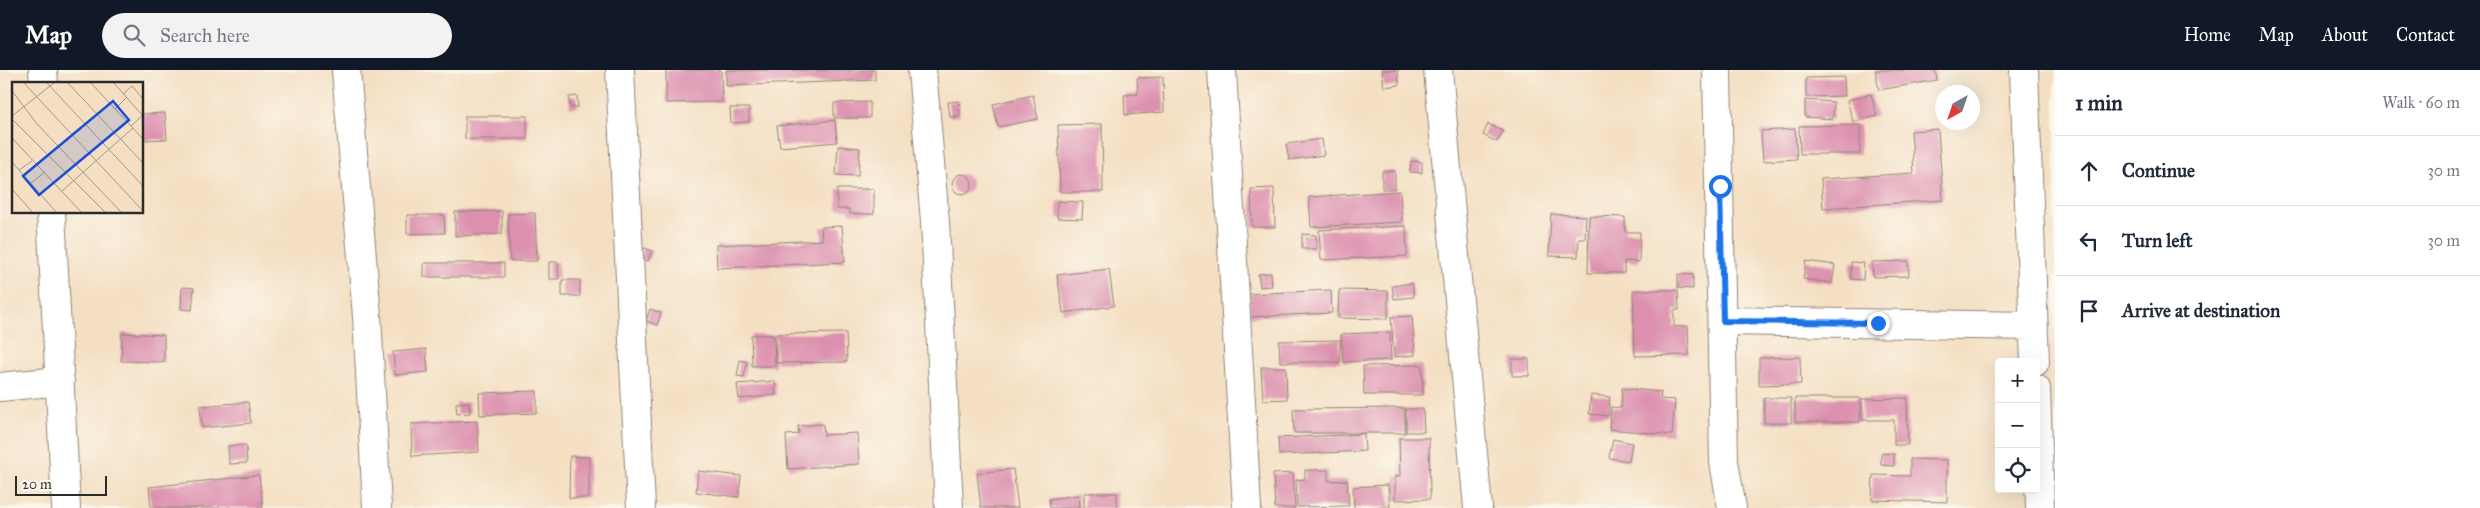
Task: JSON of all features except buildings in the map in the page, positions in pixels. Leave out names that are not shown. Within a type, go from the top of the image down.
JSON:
[{"type":"street","points":[[346,70],[367,316],[377,508]]},
{"type":"street","points":[[620,70],[641,508]]},
{"type":"street","points":[[922,70],[935,221],[949,508]]},
{"type":"street","points":[[1222,70],[1247,508]]},
{"type":"street","points":[[1438,70],[1478,508]]},
{"type":"street","points":[[1717,70],[1723,321],[1724,462],[1732,508]]},
{"type":"street","points":[[2024,70],[2036,358]]},
{"type":"street","points":[[51,214],[66,508]]},
{"type":"street","points":[[1723,321],[2034,326]]},
{"type":"street","points":[[0,387],[60,381]]},
{"type":"street","points":[[2036,403],[2040,508]]},
{"type":"route","points":[[1720,186],[1723,321],[1878,323]]}]
